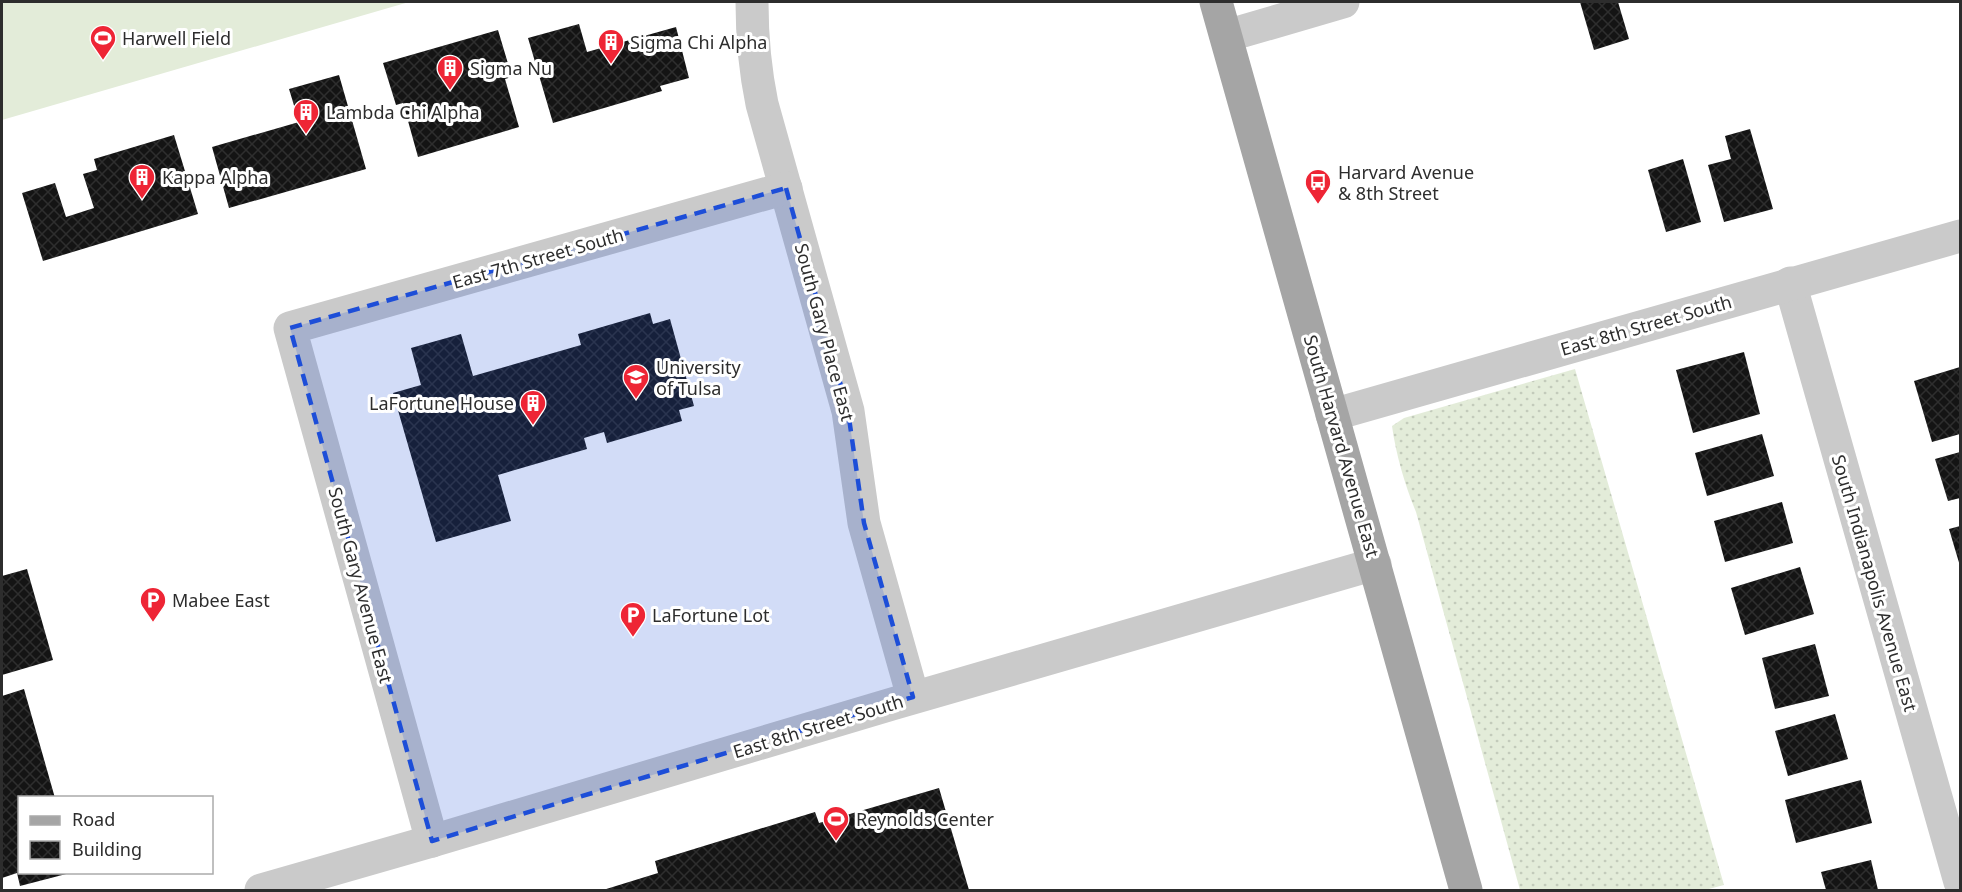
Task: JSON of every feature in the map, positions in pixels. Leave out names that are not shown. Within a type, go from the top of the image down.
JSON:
[{"type":"main road","name":"South Harvard Avenue East","points":[[1216,2],[1466,891]]},
{"type":"street","name":"South Gary Place East","points":[[752,2],[752,36],[762,105],[848,411],[864,523],[913,698]]},
{"type":"street","points":[[1226,36],[1343,2]]},
{"type":"street","name":"East 7th Street South","points":[[290,328],[786,188]]},
{"type":"street","name":"East 8th Street South","points":[[1332,415],[1960,236]]},
{"type":"street","name":"South Indianapolis Avenue East","points":[[1790,284],[1960,882]]},
{"type":"street","name":"South Gary Avenue East","points":[[290,328],[432,841]]},
{"type":"street","name":"East 8th Street South","points":[[261,891],[1375,564]]},
{"type":"highlighted area","points":[[786,188],[848,411],[864,523],[913,697],[432,841],[290,328]]},
{"type":"green space","name":"Harwell Field","points":[[2,2],[409,2],[2,120]]},
{"type":"green space","points":[[1575,369],[1724,885],[1705,890],[1520,890],[1416,512],[1401,470],[1392,426],[1404,418]]},
{"type":"building","points":[[1580,2],[1618,2],[1629,39],[1594,50]]},
{"type":"building","name":"Sigma Chi Alpha","points":[[579,24],[587,52],[676,27],[689,78],[660,86],[662,91],[553,123],[528,38]]},
{"type":"building","name":"Sigma Nu","points":[[498,30],[512,77],[505,79],[519,127],[418,157],[403,103],[396,105],[383,63]]},
{"type":"building","name":"Lambda Chi Alpha","points":[[339,75],[366,169],[229,208],[212,147],[299,122],[289,89]]},
{"type":"building","points":[[1750,129],[1773,209],[1724,222],[1708,165],[1731,159],[1725,136]]},
{"type":"building","name":"Kappa Alpha","points":[[174,135],[198,214],[43,261],[22,193],[55,183],[66,217],[94,208],[83,174],[97,170],[94,159]]},
{"type":"building","points":[[1683,159],[1701,222],[1666,232],[1648,170]]},
{"type":"building","name":"LaFortune House","points":[[650,313],[653,324],[670,319],[694,406],[679,410],[682,421],[607,443],[604,432],[584,438],[587,449],[498,475],[511,521],[436,542],[393,393],[421,385],[411,348],[461,334],[473,376],[581,345],[578,334]]},
{"type":"building","points":[[1744,352],[1760,414],[1693,433],[1676,370]]},
{"type":"building","points":[[1960,367],[1960,434],[1932,442],[1914,381]]},
{"type":"building","points":[[1762,434],[1774,476],[1707,496],[1695,453]]},
{"type":"building","points":[[1960,452],[1960,498],[1948,501],[1935,459]]},
{"type":"building","points":[[1782,502],[1793,543],[1725,562],[1714,521]]},
{"type":"building","points":[[1960,526],[1960,566],[1949,529]]},
{"type":"building","points":[[1800,567],[1814,614],[1745,635],[1731,588]]},
{"type":"building","points":[[27,569],[53,660],[2,675],[2,576]]},
{"type":"building","points":[[1815,644],[1829,696],[1775,709],[1762,658]]},
{"type":"building","points":[[24,689],[54,796],[18,796],[18,874],[66,874],[20,886],[17,873],[2,878],[2,696]]},
{"type":"building","points":[[1835,714],[1848,759],[1788,776],[1775,731]]},
{"type":"building","points":[[1861,780],[1872,823],[1796,843],[1785,800]]},
{"type":"building","name":"Reynolds Center","points":[[939,788],[969,890],[603,890],[658,873],[655,861],[815,812],[819,823]]},
{"type":"building","points":[[1871,860],[1878,890],[1826,890],[1821,872]]},
{"type":"place","name":"Harwell Field","points":[[103,61]]},
{"type":"place","name":"Sigma Chi Alpha","points":[[611,65]]},
{"type":"place","name":"Sigma Nu","points":[[450,91]]},
{"type":"place","name":"Lambda Chi Alpha","points":[[306,135]]},
{"type":"place","name":"Kappa Alpha","points":[[142,200]]},
{"type":"place","name":"Harvard Avenue & 8th Street","points":[[1318,205]]},
{"type":"place","name":"University of Tulsa","points":[[636,400]]},
{"type":"place","name":"LaFortune House","points":[[533,426]]},
{"type":"place","name":"Mabee East","points":[[153,623]]},
{"type":"place","name":"LaFortune Lot","points":[[633,638]]},
{"type":"place","name":"Reynolds Center","points":[[836,842]]}]
